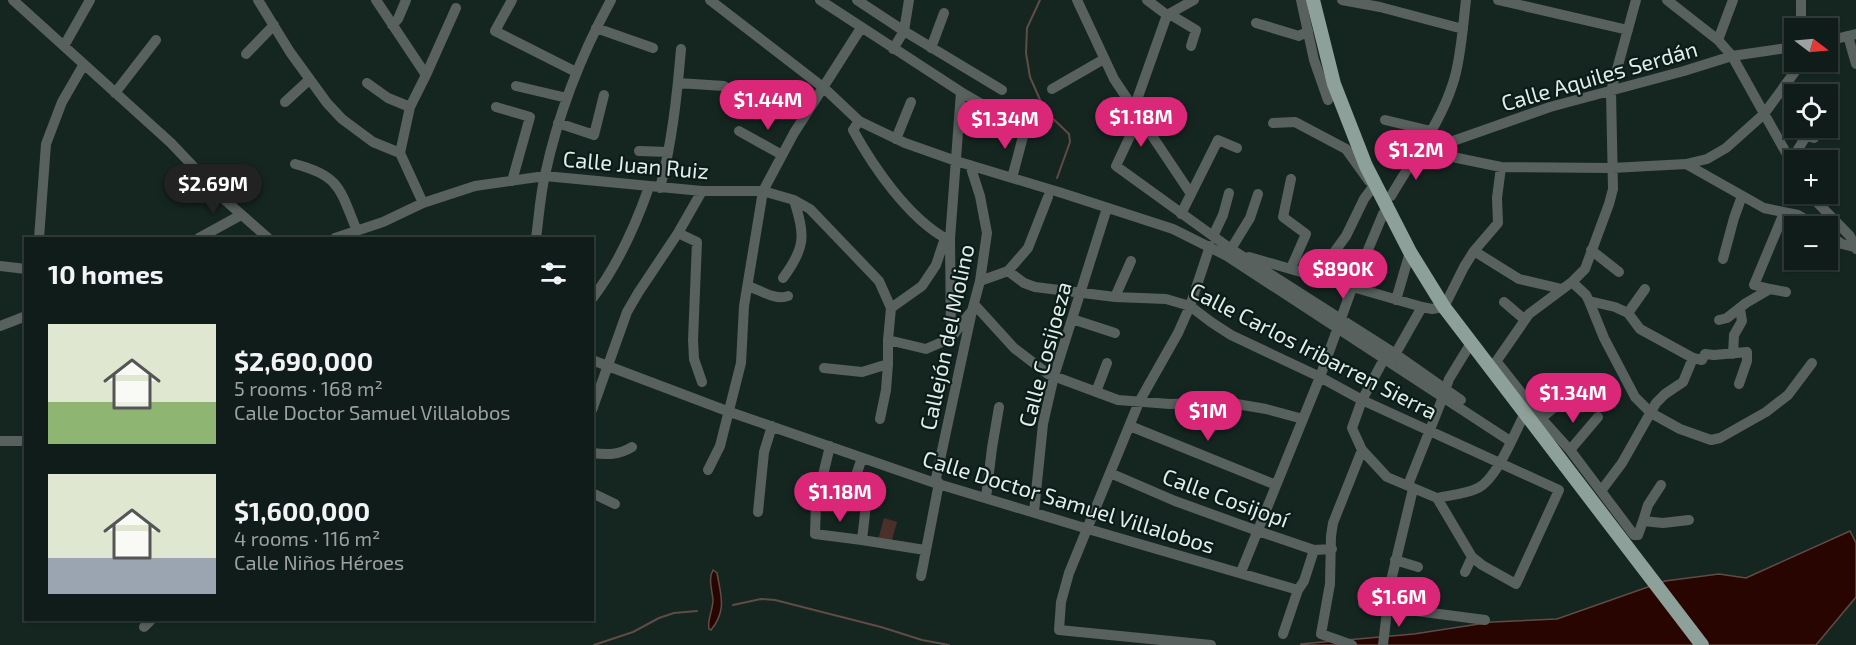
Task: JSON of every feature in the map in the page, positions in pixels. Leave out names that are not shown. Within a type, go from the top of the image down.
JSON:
[{"type":"main road","points":[[1313,0],[1334,84],[1353,135],[1374,185],[1410,252],[1444,307],[1471,343],[1494,366],[1525,413],[1537,421],[1640,565],[1702,645]]},
{"type":"street","points":[[13,0],[171,143],[241,215],[267,237]]},
{"type":"street","points":[[64,46],[90,0]]},
{"type":"street","points":[[258,0],[309,80],[327,103],[342,119],[373,142],[400,153]]},
{"type":"street","points":[[376,0],[426,75]]},
{"type":"street","points":[[392,25],[398,19],[406,0]]},
{"type":"street","points":[[512,0],[495,31],[576,72]]},
{"type":"street","points":[[536,237],[544,176],[558,123],[576,72],[611,0]]},
{"type":"street","points":[[712,0],[824,88],[859,121],[896,139],[956,161],[1062,193],[1231,249],[1339,324]]},
{"type":"street","points":[[820,0],[961,92],[1025,129],[1012,178]]},
{"type":"street","points":[[857,0],[1002,90]]},
{"type":"street","points":[[893,49],[904,31],[909,0]]},
{"type":"street","points":[[1077,0],[1114,79],[1191,194]]},
{"type":"street","points":[[1147,0],[1167,15],[1171,15],[1196,30],[1191,46]]},
{"type":"street","points":[[1194,0],[1167,15],[1137,112],[1116,166],[1181,214],[1211,241],[1390,356],[1511,439]]},
{"type":"street","points":[[1301,0],[1314,60],[1328,100]]},
{"type":"street","points":[[1342,0],[1380,7],[1463,29]]},
{"type":"street","points":[[1391,196],[1424,152],[1431,131],[1444,108],[1454,81],[1466,0]]},
{"type":"street","points":[[1498,0],[1628,30]]},
{"type":"street","points":[[1636,0],[1611,91],[1612,189],[1609,204],[1584,269],[1572,282],[1534,309],[1494,366],[1537,421],[1570,450],[1634,536],[1638,535],[1648,505],[1661,485]]},
{"type":"street","points":[[1666,0],[1718,40],[1732,56],[1784,150]]},
{"type":"street","points":[[1718,40],[1733,0]]},
{"type":"street","points":[[1801,0],[1801,18]]},
{"type":"street","points":[[423,203],[400,153],[410,107],[456,8]]},
{"type":"street","points":[[931,48],[944,13]]},
{"type":"street","points":[[1256,23],[1299,36],[1308,31]]},
{"type":"street","points":[[246,54],[274,25]]},
{"type":"street","points":[[596,28],[653,48]]},
{"type":"street","points":[[708,470],[720,446],[741,363],[744,306],[763,191],[794,133],[861,28]]},
{"type":"street","points":[[1852,35],[1856,64]]},
{"type":"street","points":[[116,93],[156,40]]},
{"type":"street","name":"Calle Aquiles Serdán","points":[[1424,152],[1550,106],[1732,56],[1784,48]]},
{"type":"street","points":[[594,296],[614,267],[655,188],[668,152],[681,49]]},
{"type":"street","points":[[1053,89],[1104,59]]},
{"type":"street","points":[[39,237],[46,144],[62,102],[84,64]]},
{"type":"street","points":[[1424,152],[1501,167],[1611,168],[1686,164],[1716,155],[1764,114],[1795,72]]},
{"type":"street","points":[[285,102],[309,80]]},
{"type":"street","points":[[367,83],[388,98],[410,107]]},
{"type":"street","points":[[678,83],[724,86]]},
{"type":"street","points":[[516,86],[567,98]]},
{"type":"street","points":[[951,338],[948,239],[961,92]]},
{"type":"street","points":[[558,123],[594,135],[604,95]]},
{"type":"street","points":[[896,139],[911,102]]},
{"type":"street","points":[[496,107],[530,117],[512,181]]},
{"type":"street","points":[[1385,120],[1431,131]]},
{"type":"street","points":[[859,121],[853,130],[898,197],[930,228],[948,239]]},
{"type":"street","points":[[1273,123],[1295,122],[1346,149],[1374,185],[1364,199],[1346,236],[1316,277]]},
{"type":"street","points":[[739,131],[782,156]]},
{"type":"street","points":[[1181,214],[1218,140],[1238,148]]},
{"type":"street","points":[[639,151],[668,152]]},
{"type":"street","points":[[295,164],[314,169],[329,177],[339,189],[357,231]]},
{"type":"street","points":[[1686,164],[1764,208],[1800,216]]},
{"type":"street","name":"Callejón del Molino","points":[[921,576],[937,483],[980,281],[987,233],[980,196],[970,165]]},
{"type":"street","points":[[1243,256],[1422,307],[1432,309],[1444,307],[1474,251],[1498,223],[1497,198],[1501,167]]},
{"type":"street","name":"Calle Juan Ruiz","points":[[338,237],[383,222],[423,203],[475,186],[544,176],[702,192],[763,191],[794,200],[810,209],[879,281],[891,308]]},
{"type":"street","points":[[1291,179],[1283,217],[1306,234],[1291,268]]},
{"type":"street","points":[[594,404],[627,312],[702,192]]},
{"type":"street","points":[[1211,645],[1059,630],[1061,602],[1069,573],[1139,402],[1178,333],[1190,306],[1211,241],[1230,193]]},
{"type":"street","points":[[1231,249],[1250,218],[1258,194]]},
{"type":"street","points":[[1723,259],[1742,195]]},
{"type":"street","points":[[980,281],[1008,272],[1028,248],[1048,197]]},
{"type":"street","points":[[783,278],[803,242],[794,200]]},
{"type":"street","points":[[1819,204],[1850,236],[1855,248]]},
{"type":"street","name":"Calle Cosijoeza","points":[[1034,512],[1043,424],[1054,376],[1107,208]]},
{"type":"street","points":[[1784,213],[1754,285],[1786,292]]},
{"type":"street","points":[[1241,572],[1383,214]]},
{"type":"street","points":[[201,237],[241,215]]},
{"type":"street","points":[[678,233],[697,242],[693,340],[694,359],[702,382]]},
{"type":"street","points":[[880,419],[886,390],[891,308],[922,286],[936,265],[948,239]]},
{"type":"street","points":[[1838,241],[1855,248]]},
{"type":"street","points":[[1591,250],[1619,272]]},
{"type":"street","points":[[1474,251],[1519,279],[1562,289]]},
{"type":"street","points":[[1396,300],[1410,252]]},
{"type":"street","points":[[1115,297],[1131,261]]},
{"type":"street","points":[[0,266],[24,269]]},
{"type":"street","name":"Calle Carlos Iribarren Sierra","points":[[1008,272],[1024,283],[1035,287],[1115,297],[1166,299],[1190,306],[1231,334],[1362,400],[1559,490],[1516,584],[1472,557]]},
{"type":"street","points":[[1572,282],[1586,295],[1604,338],[1635,397],[1651,413],[1680,429],[1711,440],[1720,438],[1788,395],[1812,363]]},
{"type":"street","points":[[748,286],[776,297],[788,296]]},
{"type":"street","points":[[1628,313],[1645,289]]},
{"type":"street","points":[[1719,320],[1727,318],[1746,303],[1770,289]]},
{"type":"street","points":[[1589,301],[1615,307],[1628,313],[1640,329],[1692,358],[1702,360],[1705,354],[1747,352],[1747,361],[1739,384]]},
{"type":"street","points":[[1504,302],[1525,320]]},
{"type":"street","points":[[1422,307],[1397,351],[1390,356],[1362,400],[1352,428],[1362,450],[1387,477],[1437,498],[1472,557],[1465,572]]},
{"type":"street","points":[[888,340],[926,349],[951,338],[973,308],[1014,348],[1048,374],[1118,400],[1170,404],[1225,402],[1266,409],[1303,419]]},
{"type":"street","points":[[1733,354],[1734,335],[1742,321],[1740,309]]},
{"type":"street","points":[[0,326],[24,317]]},
{"type":"street","points":[[1072,319],[1115,333]]},
{"type":"street","points":[[1383,645],[1395,560],[1411,487],[1449,379],[1471,343]]},
{"type":"street","points":[[1601,491],[1622,463],[1656,403],[1683,382],[1692,358]]},
{"type":"street","name":"Calle Doctor Samuel Villalobos","points":[[594,361],[716,407],[730,406],[772,426],[937,483],[1088,530],[1298,590]]},
{"type":"street","points":[[1096,392],[1107,363]]},
{"type":"street","points":[[824,368],[862,372],[888,364]]},
{"type":"street","points":[[1537,421],[1579,387]]},
{"type":"street","points":[[986,498],[999,407]]},
{"type":"street","points":[[1437,498],[1478,488],[1487,482],[1525,413]]},
{"type":"street","points":[[1570,450],[1598,417]]},
{"type":"street","points":[[758,512],[764,452],[772,426]]},
{"type":"street","points":[[1130,426],[1276,485]]},
{"type":"street","points":[[0,441],[24,441]]},
{"type":"street","points":[[594,453],[609,455],[622,453],[632,447]]},
{"type":"street","points":[[830,447],[816,504],[815,534],[926,550]]},
{"type":"street","points":[[1352,645],[1321,634],[1330,584],[1333,523],[1362,450]]},
{"type":"street","points":[[862,458],[851,490],[867,496],[862,540]]},
{"type":"street","name":"Calle Cosijopí","points":[[1110,473],[1175,501],[1258,531],[1314,549],[1332,549]]},
{"type":"street","points":[[594,494],[615,504]]},
{"type":"street","points":[[1642,521],[1663,523],[1689,520]]},
{"type":"street","points":[[1283,634],[1314,549]]},
{"type":"street","points":[[1395,560],[1418,567]]},
{"type":"street","points":[[1363,604],[1485,620]]},
{"type":"shaded area","points":[[884,518],[897,522],[891,543],[878,540]]},
{"type":"shaded area","points":[[1850,531],[1856,543],[1856,597],[1816,645],[1301,645],[1414,634],[1492,622],[1557,619],[1665,581],[1719,574],[1746,578]]},
{"type":"shaded area","points":[[713,570],[717,573],[722,603],[719,616],[711,630],[709,619],[713,604],[711,581]]},
{"type":"waterway","points":[[1040,0],[1027,28],[1026,53],[1030,77],[1045,111],[1069,134],[1070,142],[1057,178]]},
{"type":"waterway","points":[[733,605],[761,599],[775,600],[922,640],[949,645]]},
{"type":"waterway","points":[[594,645],[633,632],[674,613],[697,611]]}]
